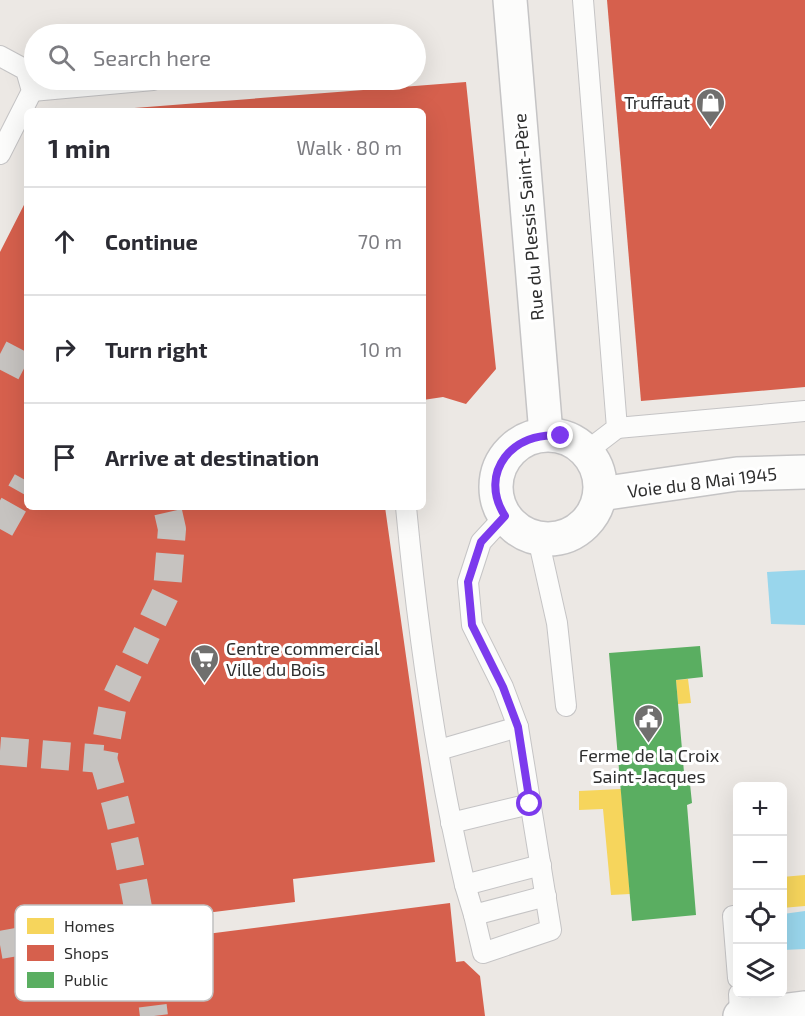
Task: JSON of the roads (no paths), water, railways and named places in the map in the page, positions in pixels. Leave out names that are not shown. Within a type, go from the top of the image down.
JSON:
[{"type":"street","name":"Rue du Plessis Saint-Père","points":[[510,0],[546,434]]},
{"type":"street","points":[[546,434],[575,442],[587,452],[600,479],[600,494],[595,511],[585,524],[571,534],[555,539],[538,538],[522,532],[505,516],[496,491],[497,474],[504,459],[515,446],[529,437],[546,434]]},
{"type":"street","name":"Voie du 8 Mai 1945","points":[[600,494],[737,474],[805,472]]},
{"type":"street","points":[[740,1008],[805,1008]]},
{"type":"lane","points":[[583,0],[617,428]]},
{"type":"lane","points":[[0,56],[24,69]]},
{"type":"lane","points":[[0,154],[32,91],[43,90]]},
{"type":"lane","points":[[587,452],[617,428],[805,411]]},
{"type":"lane","points":[[406,510],[416,605],[451,823],[483,953],[551,930],[518,727],[503,687],[472,625],[468,582],[481,542],[505,516]]},
{"type":"lane","points":[[538,538],[557,623],[566,706]]},
{"type":"lane","points":[[439,750],[518,727]]},
{"type":"lane","points":[[451,823],[530,804]]},
{"type":"lane","points":[[465,885],[541,865]]},
{"type":"lane","points":[[474,915],[546,896]]},
{"type":"water","points":[[805,570],[805,625],[771,624],[767,572]]},
{"type":"water","points":[[805,911],[805,949],[787,950],[787,913]]},
{"type":"tunnel","points":[[0,354],[24,366]]},
{"type":"tunnel","points":[[0,529],[24,486]]},
{"type":"tunnel","points":[[0,751],[103,759],[113,704],[167,591],[172,529],[168,510]]},
{"type":"tunnel","points":[[103,759],[120,823],[137,905]]},
{"type":"tunnel","points":[[0,945],[15,942]]},
{"type":"tunnel","points":[[152,1001],[154,1016]]},
{"type":"place","name":"Truffaut","points":[[711,128]]},
{"type":"place","name":"Centre commercial Ville du Bois","points":[[205,684]]},
{"type":"place","name":"Ferme de la Croix Saint-Jacques","points":[[649,744]]}]
